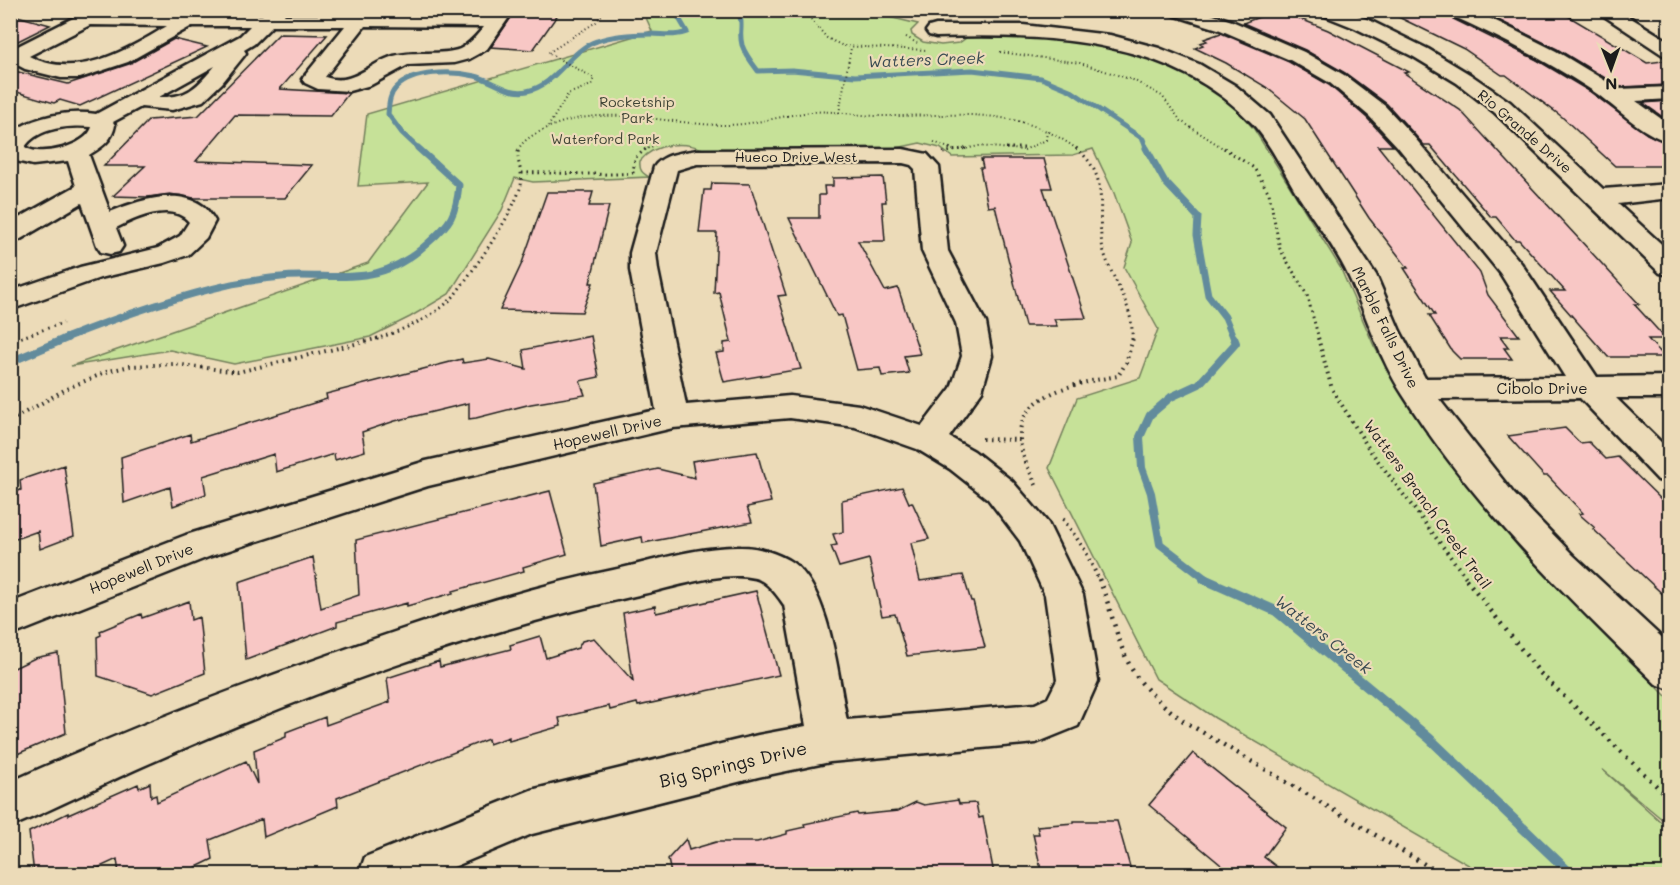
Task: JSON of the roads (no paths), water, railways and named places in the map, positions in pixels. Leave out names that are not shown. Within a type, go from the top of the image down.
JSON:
[{"type":"street","name":"Rio Grande Drive","points":[[1327,10],[1388,36],[1464,79],[1502,107],[1670,267]]},
{"type":"street","points":[[1455,10],[1516,38],[1614,96],[1670,135]]},
{"type":"street","points":[[1604,10],[1670,51]]},
{"type":"street","points":[[192,16],[148,44],[101,65],[78,72],[40,67],[22,61],[18,57],[23,51],[97,15],[364,15],[405,20],[501,16]]},
{"type":"street","points":[[99,121],[137,100],[160,105],[186,102],[202,94],[247,40],[273,15]]},
{"type":"street","points":[[364,15],[312,79],[330,86],[357,84],[369,79],[393,62],[408,58],[453,57],[469,53],[477,47],[501,16]]},
{"type":"street","points":[[1191,16],[1234,29],[1297,56],[1337,79],[1377,111],[1405,141],[1511,269],[1588,388],[1637,441],[1670,471]]},
{"type":"street","points":[[357,84],[405,20]]},
{"type":"street","name":"Marble Falls Drive","points":[[935,40],[1052,31],[1115,42],[1156,45],[1245,103],[1262,120],[1362,275],[1385,331],[1415,388],[1449,436],[1502,503],[1560,566],[1670,671]]},
{"type":"street","points":[[1614,96],[1670,93]]},
{"type":"street","points":[[62,120],[99,121],[104,125],[105,131],[101,137],[76,151],[52,158],[17,162],[12,149],[14,143],[33,130],[62,120]]},
{"type":"street","points":[[10,124],[33,130]]},
{"type":"street","points":[[76,151],[117,265]]},
{"type":"street","name":"Hueco Drive West","points":[[673,417],[644,270],[643,253],[668,167],[688,158],[708,157],[903,156],[919,159],[927,167],[935,251],[971,323],[977,356],[966,391],[929,441]]},
{"type":"street","points":[[10,234],[89,189]]},
{"type":"street","points":[[1598,197],[1633,196],[1670,191]]},
{"type":"street","points":[[10,301],[117,265],[147,260],[176,250],[200,230],[202,221],[198,213],[189,208],[157,206],[137,210],[102,225]]},
{"type":"street","name":"Cibolo Drive","points":[[1415,388],[1670,387]]},
{"type":"street","name":"Hopewell Drive","points":[[10,620],[199,544],[426,474],[673,417],[790,407],[859,416],[929,441],[962,460],[1000,490],[1035,533],[1064,595],[1078,681]]},
{"type":"street","points":[[10,805],[100,762],[262,696],[456,628],[601,587],[723,563],[744,562],[764,566],[782,574],[795,587],[803,604],[830,742]]},
{"type":"street","name":"Big Springs Drive","points":[[382,874],[531,812],[758,756],[830,742],[1036,723],[1063,712],[1078,681]]},
{"type":"waterway","points":[[625,10],[635,14],[652,10]]},
{"type":"waterway","points":[[420,150],[402,133],[388,114],[392,94],[403,82],[434,73],[456,73],[482,78],[513,91],[527,91],[547,82],[578,52],[597,41],[624,35],[674,35],[687,32],[677,15],[669,10]]},
{"type":"waterway","name":"Watters Creek","points":[[737,10],[741,19],[742,45],[758,71],[792,70],[855,76],[972,70],[1041,78],[1070,90],[1143,139],[1147,149]]},
{"type":"waterway","points":[[63,339],[146,308],[232,284],[283,277],[353,276],[383,271],[397,265],[412,256],[442,230],[451,218],[458,195],[459,185],[418,148]]},
{"type":"waterway","name":"Watters Creek","points":[[1147,149],[1165,182],[1198,217],[1197,235],[1208,295],[1225,317],[1234,339]]},
{"type":"waterway","points":[[10,362],[67,338]]},
{"type":"waterway","name":"Watters Creek","points":[[1207,580],[1160,544],[1151,493],[1142,468],[1140,437],[1150,415],[1171,397],[1199,384],[1236,343],[1234,338]]},
{"type":"waterway","name":"Watters Creek","points":[[1204,579],[1276,611],[1429,738],[1571,874]]},
{"type":"park label","name":"Rocketship Park","points":[[637,109]]},
{"type":"park label","name":"Waterford Park","points":[[605,138]]}]
